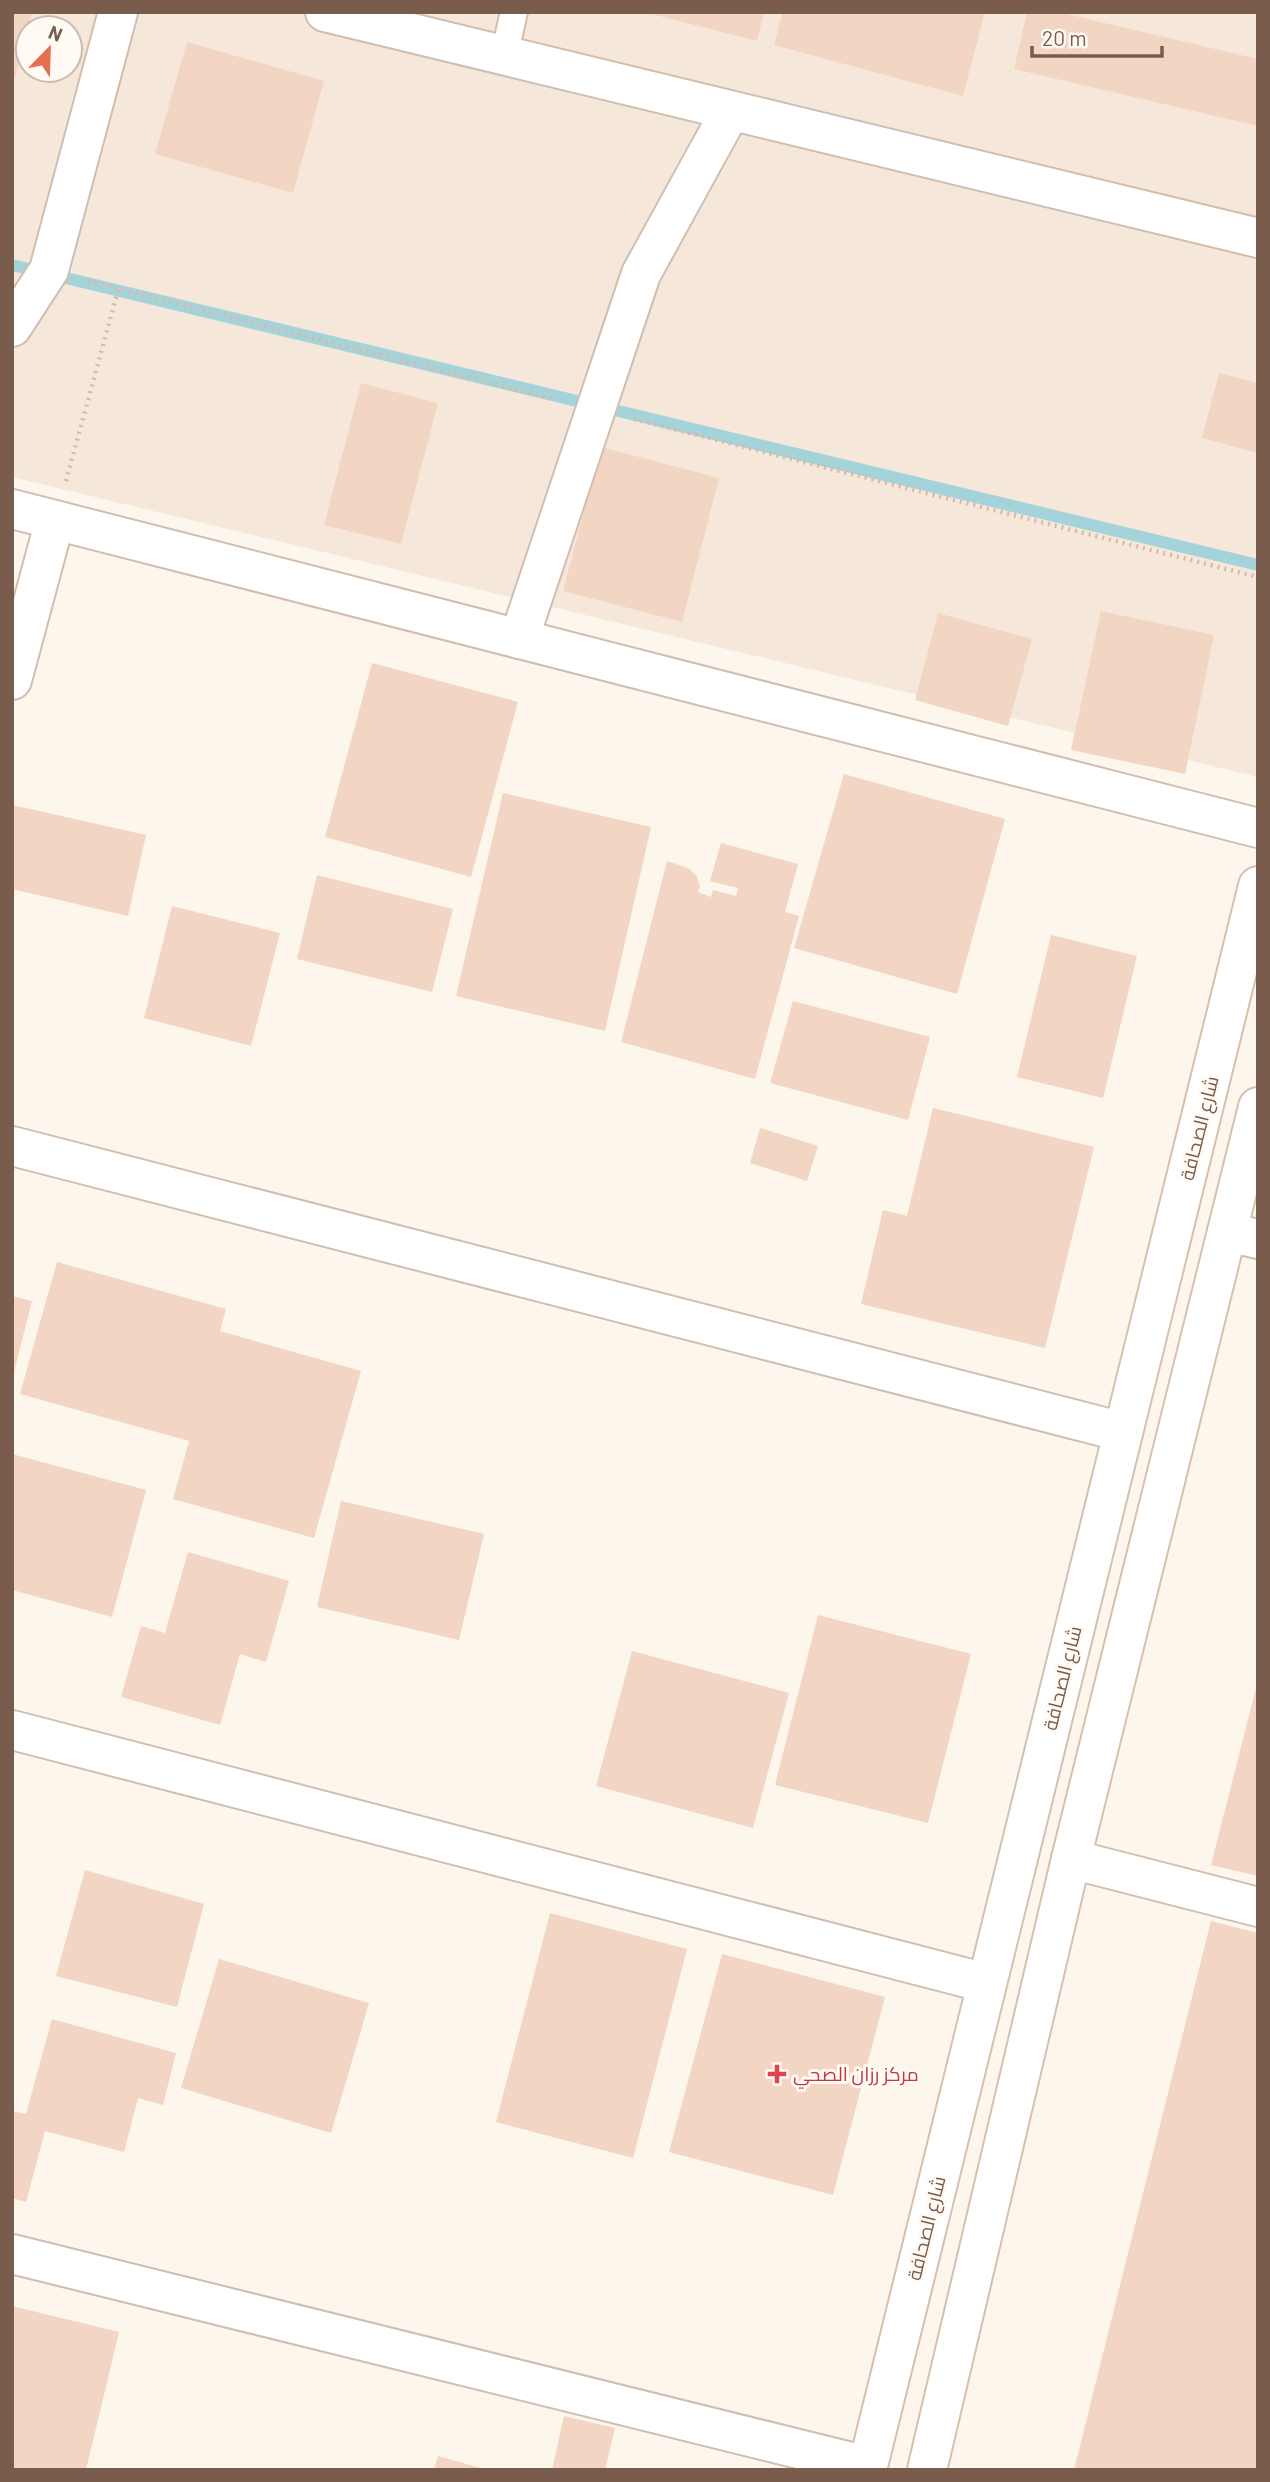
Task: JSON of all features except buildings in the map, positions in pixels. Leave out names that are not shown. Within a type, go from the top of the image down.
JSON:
[{"type":"street","points":[[12,327],[49,270],[118,12]]},
{"type":"street","points":[[325,12],[1258,238]]},
{"type":"street","points":[[519,639],[641,274],[730,111]]},
{"type":"street","points":[[12,509],[1258,828]]},
{"type":"street","points":[[12,680],[55,520]]},
{"type":"street","name":"شارع الصحافة","points":[[867,2468],[1258,886]]},
{"type":"street","points":[[927,2470],[1071,1859],[1242,1236],[1258,1107]]},
{"type":"street","points":[[12,1146],[1123,1432]]},
{"type":"street","points":[[12,1730],[986,1983]]},
{"type":"street","points":[[1071,1859],[1258,1907]]},
{"type":"street","points":[[12,2255],[867,2468]]},
{"type":"lane","points":[[504,56],[514,12]]},
{"type":"path","points":[[55,520],[118,290]]},
{"type":"shaded area","points":[[12,12],[1258,12],[1258,777],[12,477]]},
{"type":"waterway","points":[[12,265],[1258,565]]},
{"type":"place","name":"مركز رزان الصحي","points":[[777,2074]]}]
